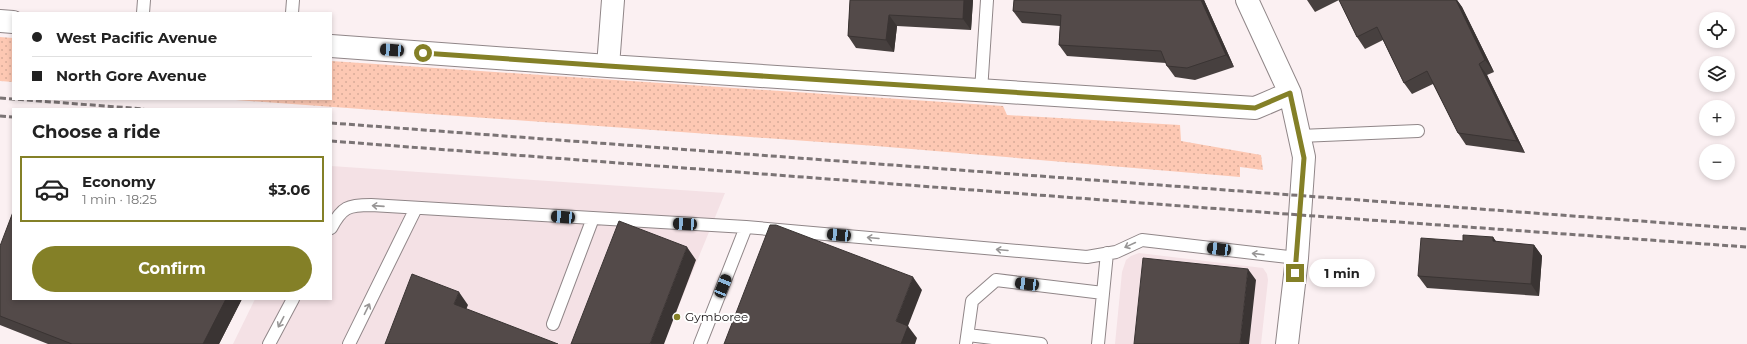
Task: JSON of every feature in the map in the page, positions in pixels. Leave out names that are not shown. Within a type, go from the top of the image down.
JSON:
[{"type":"street","points":[[608,66],[613,0]]},
{"type":"street","points":[[1247,0],[1290,93],[1304,158],[1297,258],[1287,344]]},
{"type":"street","points":[[0,21],[12,22]]},
{"type":"street","points":[[332,46],[608,66],[1255,108],[1290,93]]},
{"type":"lane","points":[[143,12],[144,0]]},
{"type":"lane","points":[[292,12],[293,0]]},
{"type":"lane","points":[[981,91],[987,0]]},
{"type":"lane","points":[[1300,136],[1418,131]]},
{"type":"lane","points":[[332,226],[337,217],[352,205],[746,227],[1087,257],[1116,252],[1142,240],[1297,258]]},
{"type":"lane","points":[[350,344],[416,208]]},
{"type":"lane","points":[[553,324],[593,218]]},
{"type":"lane","points":[[700,344],[746,227]]},
{"type":"lane","points":[[1098,344],[1107,253]]},
{"type":"lane","points":[[1042,344],[967,340],[972,300],[996,280],[1103,292]]},
{"type":"lane","points":[[269,344],[292,300]]},
{"type":"shaded area","points":[[0,37],[12,38],[12,82],[0,81]]},
{"type":"shaded area","points":[[332,61],[1003,106],[1007,115],[1180,125],[1181,141],[1261,155],[1263,170],[1240,167],[1240,177],[876,146],[236,100],[332,100]]},
{"type":"shaded area","points":[[332,166],[725,193],[663,344],[233,344],[255,300],[332,300]]},
{"type":"shaded area","points":[[1139,253],[1263,268],[1267,274],[1268,280],[1261,344],[1115,344],[1122,272],[1126,260]]},
{"type":"building","points":[[850,0],[964,0],[963,19],[889,15],[886,40],[848,36]]},
{"type":"building","points":[[1014,0],[1201,0],[1226,55],[1187,68],[1167,66],[1161,51],[1059,45],[1061,15],[1013,11]]},
{"type":"building","points":[[1339,0],[1456,0],[1485,60],[1479,64],[1517,141],[1458,133],[1427,71],[1404,83],[1377,27],[1357,37]]},
{"type":"building","points":[[12,215],[12,300],[225,300],[203,344],[72,344],[0,316],[0,246]]},
{"type":"building","points":[[619,221],[687,247],[650,344],[571,344]]},
{"type":"building","points":[[770,225],[776,225],[913,277],[896,321],[908,326],[901,344],[724,344]]},
{"type":"building","points":[[1463,235],[1493,237],[1493,241],[1534,245],[1531,284],[1418,276],[1421,238],[1463,241]]},
{"type":"building","points":[[1143,258],[1248,269],[1240,344],[1134,344]]},
{"type":"building","points":[[412,274],[459,292],[454,304],[558,344],[385,344]]},
{"type":"railway","points":[[0,98],[12,99]]},
{"type":"railway","points":[[26,100],[131,108]]},
{"type":"railway","points":[[0,116],[12,117]]},
{"type":"railway","points":[[332,123],[1747,229]]},
{"type":"railway","points":[[332,141],[1300,215],[1747,247]]},
{"type":"place","name":"Gymboree","points":[[677,317]]},
{"type":"route","points":[[423,53],[1255,108],[1290,93],[1304,158],[1295,273]]}]
